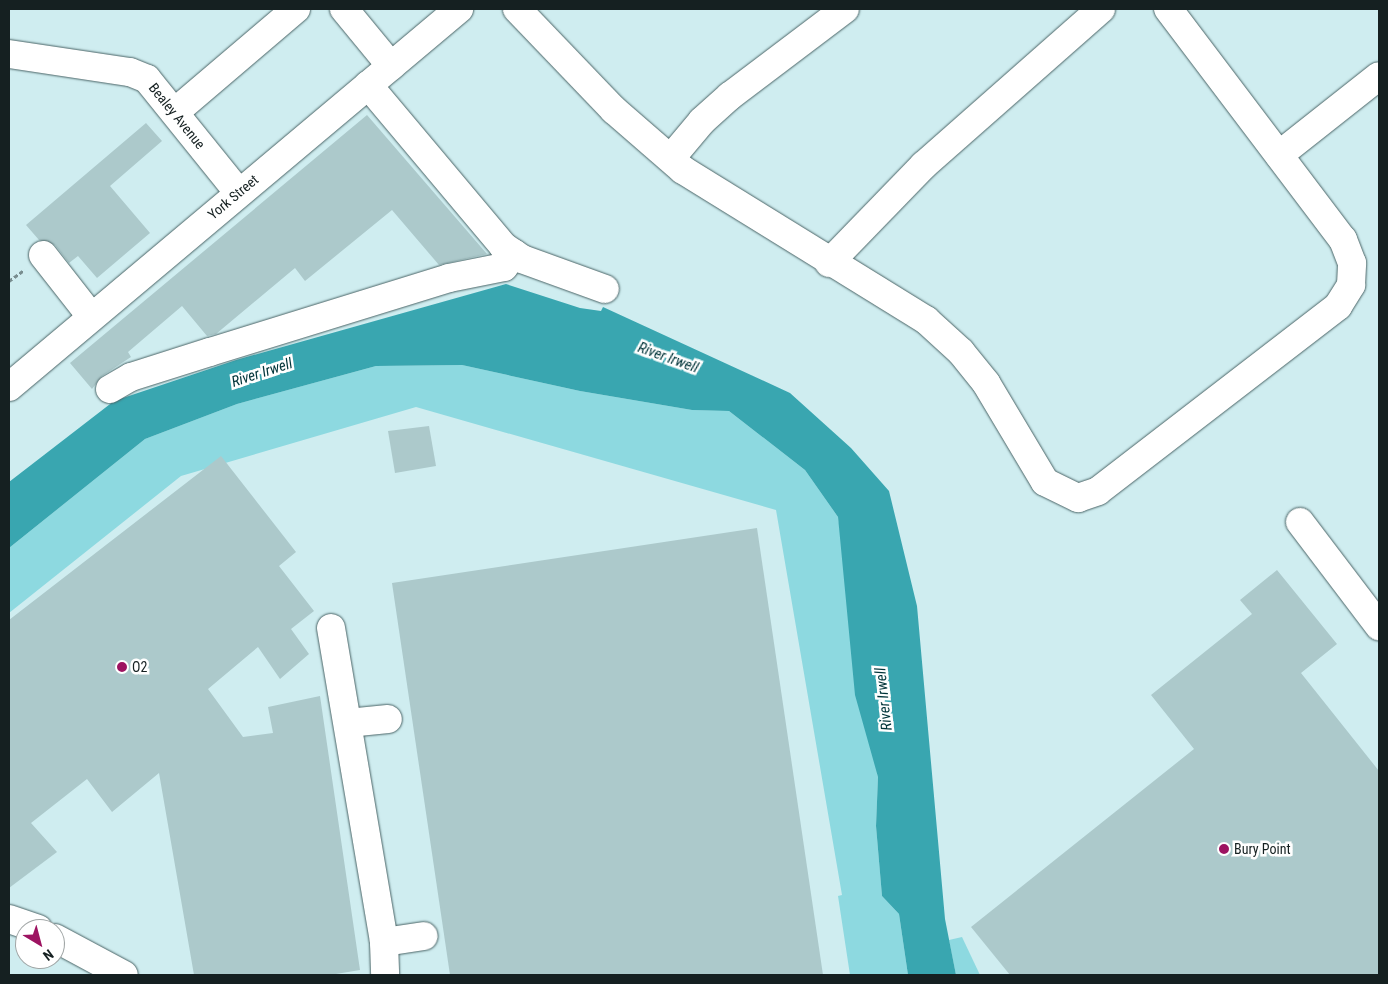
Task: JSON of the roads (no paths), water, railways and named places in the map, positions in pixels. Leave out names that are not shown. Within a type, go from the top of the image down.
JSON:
[{"type":"street","points":[[175,112],[296,9]]},
{"type":"street","points":[[344,9],[391,66]]},
{"type":"street","name":"York Street","points":[[9,386],[90,315],[459,9]]},
{"type":"street","points":[[517,9],[614,110],[671,158],[829,263],[926,320],[961,352],[986,383],[1045,482],[1078,498],[1098,492],[1338,306],[1351,285],[1352,263],[1344,240],[1168,9]]},
{"type":"street","points":[[671,158],[702,121],[730,96],[845,9]]},
{"type":"street","points":[[829,263],[924,165],[1101,9]]},
{"type":"street","name":"Bealey Avenue","points":[[9,54],[130,72],[147,79],[239,193]]},
{"type":"street","points":[[1279,155],[1379,76]]},
{"type":"street","points":[[368,85],[503,246],[514,253],[605,289]]},
{"type":"street","points":[[110,389],[132,378],[220,349],[449,278],[504,267],[514,253]]},
{"type":"street","points":[[42,255],[90,315]]},
{"type":"street","points":[[1300,522],[1379,626]]},
{"type":"street","points":[[331,628],[384,942],[385,975]]},
{"type":"street","points":[[348,723],[388,718]]},
{"type":"street","points":[[384,942],[424,936]]},
{"type":"street","points":[[65,943],[124,975]]},
{"type":"water","name":"River Irwell","points":[[506,284],[580,308],[601,311],[603,307],[790,393],[851,448],[889,491],[917,606],[945,919],[956,975],[908,975],[899,914],[882,896],[876,826],[878,777],[855,695],[838,517],[805,470],[729,411],[692,410],[580,391],[462,365],[376,366],[237,404],[145,439],[9,548],[9,482],[114,401],[236,360]]},
{"type":"place","name":"O2","points":[[122,667]]},
{"type":"place","name":"Bury Point","points":[[1224,849]]}]
